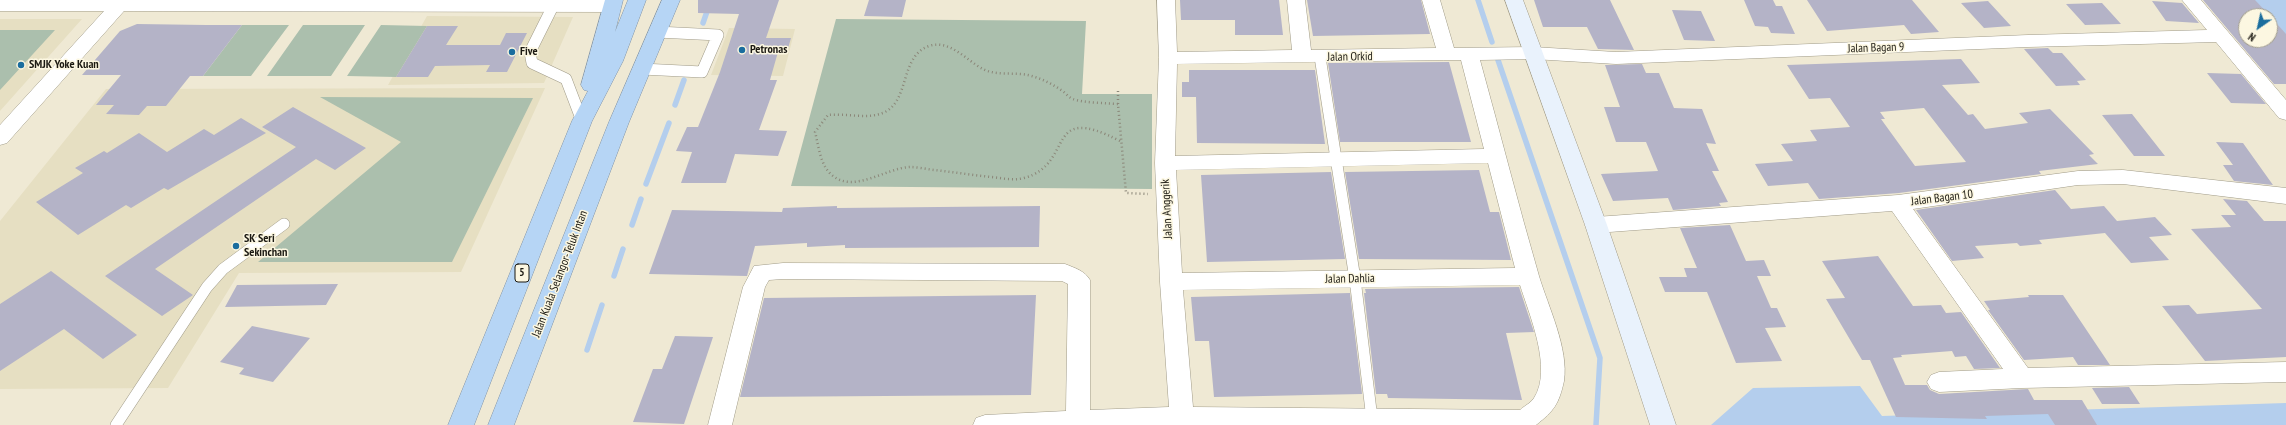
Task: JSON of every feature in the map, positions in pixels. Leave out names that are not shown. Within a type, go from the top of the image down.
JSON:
[{"type":"highway","name":"5","points":[[461,425],[582,121],[613,61],[637,0]]},
{"type":"highway","name":"Jalan Kuala Selangor-Teluk Intan","points":[[619,122],[630,61],[655,0]]},
{"type":"highway","name":"Jalan Kuala Selangor-Teluk Intan","points":[[501,425],[619,122],[671,0]]},
{"type":"highway","name":"5","points":[[582,121],[613,3]]},
{"type":"street","name":"Jalan Anggerik","points":[[1166,0],[1168,58],[1165,163],[1171,282],[1182,417]]},
{"type":"street","points":[[1296,0],[1311,57]]},
{"type":"street","points":[[1431,0],[1447,55]]},
{"type":"street","points":[[1514,0],[1596,225],[1663,425]]},
{"type":"street","points":[[2191,0],[2219,36],[2286,113]]},
{"type":"street","points":[[0,138],[122,3]]},
{"type":"street","points":[[0,5],[122,3],[494,3],[553,6],[613,3]]},
{"type":"street","name":"Jalan Bagan 9","points":[[1533,53],[1616,58],[2028,41],[2219,36]]},
{"type":"street","name":"Jalan Orkid","points":[[1168,58],[1533,53]]},
{"type":"street","points":[[985,425],[1182,417],[1524,420],[1544,405],[1552,380],[1550,344],[1528,276],[1469,54]]},
{"type":"street","points":[[1165,163],[1495,156]]},
{"type":"street","name":"Jalan Bagan 10","points":[[1596,225],[1898,203],[2078,178],[2123,177],[2286,196]]},
{"type":"street","points":[[1898,203],[2022,378]]},
{"type":"street","points":[[720,425],[754,287],[762,272],[782,271],[1065,273],[1079,280],[1078,422]]},
{"type":"street","name":"Jalan Dahlia","points":[[1171,282],[1528,276]]},
{"type":"street","points":[[1939,382],[2022,378],[2286,372]]},
{"type":"lane","points":[[553,6],[530,52],[532,63],[566,79],[582,121]]},
{"type":"lane","points":[[642,70],[702,72],[718,35],[658,32]]},
{"type":"lane","points":[[1311,57],[1336,160],[1355,279],[1372,419]]},
{"type":"lane","points":[[116,425],[207,287],[223,269],[284,224]]},
{"type":"path","points":[[1118,104],[1072,99],[1065,90],[1036,78],[1022,74],[990,72],[969,60],[956,50],[930,45],[921,50],[905,72],[898,97],[887,111],[876,115],[841,112],[828,115],[815,132],[824,164],[833,176],[842,180],[858,181],[909,167],[1016,180],[1032,176],[1043,170],[1065,135],[1075,128],[1086,126],[1120,141]]},
{"type":"path","points":[[1118,91],[1120,141],[1126,193],[1167,195]]},
{"type":"shaded area","points":[[427,16],[573,17],[544,83],[388,85]]},
{"type":"shaded area","name":"SMJK Yoke Kuan","points":[[0,19],[82,19],[0,111]]},
{"type":"shaded area","points":[[729,28],[795,29],[783,76],[711,75]]},
{"type":"shaded area","name":"SK Seri Sekinchan","points":[[545,88],[461,272],[239,273],[168,388],[0,389],[0,221],[106,89]]},
{"type":"green space","points":[[836,19],[1086,21],[1082,94],[1152,94],[1152,189],[791,186]]},
{"type":"green space","points":[[242,25],[289,25],[251,76],[203,76]]},
{"type":"green space","points":[[303,25],[365,25],[331,76],[267,76]]},
{"type":"green space","points":[[381,25],[427,26],[396,77],[347,76]]},
{"type":"green space","points":[[0,30],[55,30],[0,90]]},
{"type":"green space","points":[[320,97],[533,98],[452,262],[258,262],[401,142]]},
{"type":"water","points":[[2242,0],[2286,0],[2286,48],[2278,32],[2278,8],[2256,8]]},
{"type":"water","points":[[1860,386],[1882,416],[2286,403],[2286,425],[1711,425],[1753,388]]},
{"type":"building","points":[[698,0],[779,0],[766,38],[791,38],[787,52],[778,52],[770,80],[777,80],[759,130],[787,131],[778,156],[735,154],[726,183],[681,183],[692,152],[676,151],[687,127],[698,127],[720,72],[739,14],[698,13]]},
{"type":"building","points":[[869,0],[906,0],[902,17],[864,16]]},
{"type":"building","points":[[1180,0],[1279,0],[1283,35],[1235,35],[1235,20],[1181,20]]},
{"type":"building","points":[[1307,0],[1421,0],[1430,34],[1313,36]]},
{"type":"building","points":[[1534,0],[1610,0],[1634,50],[1598,49],[1587,27],[1543,27]]},
{"type":"building","points":[[1744,0],[1773,0],[1776,6],[1782,6],[1795,34],[1771,33],[1768,27],[1755,26]]},
{"type":"building","points":[[1807,0],[1912,0],[1939,32],[1911,34],[1904,25],[1827,31]]},
{"type":"building","points":[[2203,0],[2255,0],[2262,8],[2238,8],[2238,41]]},
{"type":"building","points":[[1988,1],[2011,26],[1984,28],[1961,3]]},
{"type":"building","points":[[2152,1],[2182,3],[2199,23],[2166,21]]},
{"type":"building","points":[[2102,3],[2121,24],[2085,25],[2066,4]]},
{"type":"building","points":[[1672,10],[1701,11],[1715,41],[1684,40]]},
{"type":"building","points":[[137,24],[242,25],[203,76],[190,76],[166,106],[147,106],[139,115],[106,114],[114,105],[96,105],[121,75],[82,75],[120,31]]},
{"type":"building","points":[[2278,25],[2286,34],[2286,84],[2274,84],[2244,48],[2278,48]]},
{"type":"building","points":[[427,26],[458,26],[446,45],[500,45],[506,33],[527,33],[507,72],[486,72],[490,65],[435,66],[428,77],[396,77]]},
{"type":"building","points":[[2048,48],[2053,53],[2062,53],[2086,80],[2077,81],[2080,85],[2056,86],[2024,49]]},
{"type":"building","points":[[1961,59],[1980,83],[1942,85],[1968,115],[1973,114],[1985,129],[2028,123],[2019,113],[2050,109],[2094,154],[2089,155],[2098,164],[2039,171],[2041,174],[1899,193],[1819,199],[1808,183],[1768,186],[1755,164],[1793,161],[1781,144],[1817,141],[1810,130],[1850,127],[1830,98],[1809,99],[1787,65]],"holes":[[[1924,108],[1966,162],[1915,166],[1881,119],[1885,119],[1880,112]]]},
{"type":"building","points":[[1449,62],[1471,142],[1340,142],[1328,63]]},
{"type":"building","points":[[1642,64],[1646,73],[1659,73],[1674,108],[1702,109],[1716,144],[1706,143],[1719,171],[1712,171],[1728,202],[1719,203],[1721,206],[1673,210],[1668,198],[1613,201],[1601,174],[1658,171],[1646,142],[1616,142],[1604,107],[1620,107],[1605,65]]},
{"type":"building","points":[[1189,70],[1315,70],[1325,144],[1197,143],[1196,97],[1182,97],[1182,82],[1189,82]]},
{"type":"building","points":[[2207,73],[2241,74],[2266,104],[2231,103]]},
{"type":"building","points":[[293,107],[366,148],[335,170],[316,159],[155,269],[193,295],[162,316],[105,276],[296,147],[262,127]]},
{"type":"building","points":[[2132,114],[2165,156],[2134,156],[2102,115]]},
{"type":"building","points":[[241,118],[266,133],[168,190],[164,188],[131,208],[126,205],[78,235],[36,202],[83,173],[75,168],[104,151],[107,153],[139,133],[167,152],[204,129],[214,135]]},
{"type":"building","points":[[2216,142],[2243,143],[2273,185],[2234,181],[2223,165],[2233,165]]},
{"type":"building","points":[[1479,170],[1490,212],[1499,212],[1511,260],[1359,259],[1345,172]]},
{"type":"building","points":[[1331,172],[1345,259],[1207,262],[1201,175]]},
{"type":"building","points":[[2055,190],[2071,209],[2104,206],[2117,221],[2155,217],[2172,235],[2149,237],[2169,260],[2131,263],[2105,233],[2039,240],[2042,244],[2020,246],[2017,243],[1975,246],[1984,258],[1952,261],[1916,210]]},
{"type":"building","points":[[2223,199],[2247,201],[2264,221],[2286,221],[2286,357],[2205,361],[2162,306],[2189,305],[2197,314],[2262,309],[2191,229],[2231,227],[2221,215],[2236,215]]},
{"type":"building","points":[[837,206],[837,208],[1040,206],[1039,247],[845,248],[845,245],[807,247],[807,243],[755,246],[747,276],[649,274],[672,210],[782,212],[783,208]]},
{"type":"building","points":[[1730,225],[1746,261],[1764,260],[1771,276],[1757,276],[1771,308],[1777,308],[1786,327],[1765,328],[1782,361],[1736,363],[1707,292],[1665,292],[1659,277],[1687,277],[1684,268],[1697,268],[1680,228]]},
{"type":"building","points":[[1878,256],[1913,306],[1941,305],[1946,313],[1961,312],[2000,368],[1974,369],[1966,356],[1955,357],[1952,351],[1901,355],[1902,357],[1893,358],[1905,385],[1927,385],[1930,390],[1939,394],[2028,389],[2034,400],[2082,400],[2097,425],[2055,425],[2048,414],[1985,416],[1987,419],[1896,417],[1870,360],[1862,360],[1826,299],[1845,298],[1822,261]]},
{"type":"building","points":[[51,271],[137,335],[103,359],[64,329],[0,371],[0,304]]},
{"type":"building","points":[[338,284],[326,305],[225,307],[237,285]]},
{"type":"building","points":[[1519,287],[1534,332],[1506,333],[1522,400],[1388,398],[1387,394],[1376,394],[1364,293],[1366,293],[1365,289]]},
{"type":"building","points":[[1350,293],[1362,394],[1214,397],[1209,341],[1195,341],[1191,297]]},
{"type":"building","points":[[1036,295],[1031,395],[740,397],[764,298]]},
{"type":"building","points":[[2028,295],[2063,295],[2110,365],[2078,365],[2073,357],[2024,360],[1988,310],[1990,310],[1984,301],[2029,297]]},
{"type":"building","points":[[252,326],[310,338],[273,382],[239,374],[244,368],[220,362]]},
{"type":"building","points":[[675,336],[713,337],[684,424],[633,422],[653,369],[662,369]]},
{"type":"building","points":[[2129,387],[2140,404],[2102,404],[2092,388]]},
{"type":"waterway","points":[[703,23],[711,0]]},
{"type":"waterway","points":[[1478,0],[1492,42]]},
{"type":"waterway","points":[[1498,60],[1600,358],[1596,425]]},
{"type":"waterway","points":[[675,105],[684,80]]},
{"type":"waterway","points":[[646,184],[669,123]]},
{"type":"waterway","points":[[632,225],[641,199]]},
{"type":"waterway","points":[[614,276],[623,249]]},
{"type":"waterway","points":[[587,350],[602,305]]},
{"type":"place","name":"Petronas","points":[[742,50]]},
{"type":"place","name":"Five","points":[[512,52]]},
{"type":"place","name":"SMJK Yoke Kuan","points":[[21,65]]},
{"type":"place","name":"SK Seri Sekinchan","points":[[236,246]]}]
